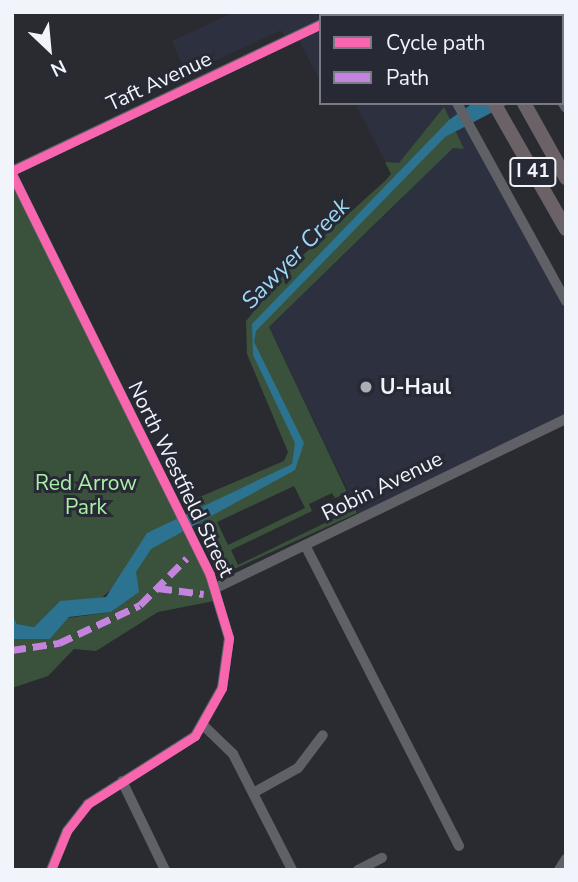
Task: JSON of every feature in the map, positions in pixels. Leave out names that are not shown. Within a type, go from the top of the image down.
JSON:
[{"type":"highway","name":"I 41","points":[[524,105],[566,178]]},
{"type":"highway","name":"I 41","points":[[497,109],[566,229]]},
{"type":"street","name":"Taft Avenue","points":[[12,172],[319,25]]},
{"type":"street","points":[[457,105],[566,300]]},
{"type":"street","name":"North Westfield Street","points":[[12,172],[216,588],[228,626],[228,660],[203,725],[175,753],[122,781],[80,813],[51,870]]},
{"type":"street","name":"Robin Avenue","points":[[216,588],[566,419]]},
{"type":"street","points":[[305,545],[460,846]]},
{"type":"street","points":[[203,725],[233,754],[255,792],[292,870]]},
{"type":"street","points":[[255,792],[298,768],[323,735]]},
{"type":"street","points":[[122,781],[165,870]]},
{"type":"street","points":[[358,870],[382,858]]},
{"type":"street","points":[[559,870],[566,859]]},
{"type":"shaded area","points":[[235,12],[411,14],[319,14],[319,79],[297,36],[286,41],[281,30],[187,74],[172,41]]},
{"type":"shaded area","points":[[356,105],[458,105],[566,301],[566,419],[361,518],[269,327],[404,197]]},
{"type":"green space","points":[[444,107],[464,149],[453,148],[269,327],[357,513],[219,576],[192,517],[195,499],[284,461],[288,452],[247,354],[246,321],[292,265],[386,180],[391,174],[385,162],[399,163]],"holes":[[[294,486],[305,508],[228,545],[217,522]],[[332,493],[335,498],[345,494],[352,510],[238,565],[231,550],[312,511],[309,504]]]},
{"type":"green space","name":"Red Arrow Park","points":[[12,174],[198,550],[214,601],[158,612],[96,651],[74,649],[48,676],[12,688],[12,639],[50,639],[68,618],[111,612],[138,592],[121,581],[98,601],[60,601],[34,627],[17,624],[12,614]]},
{"type":"water","points":[[470,105],[506,105],[445,137],[256,331],[254,342],[304,443],[295,470],[151,549],[136,572],[139,592],[111,612],[69,617],[50,639],[12,639],[12,614],[17,624],[34,627],[60,601],[106,597],[147,533],[292,464],[295,443],[253,355],[252,324],[449,120]]},
{"type":"marked path","points":[[12,650],[59,643],[140,605],[187,558]]},
{"type":"marked path","points":[[158,588],[204,594]]},
{"type":"cycle path","points":[[12,171],[319,25]]},
{"type":"cycle path","points":[[12,174],[210,575],[229,638],[222,688],[195,736],[88,804],[67,831],[51,870]]},
{"type":"place","name":"U-Haul","points":[[366,387]]},
{"type":"water label","name":"Sawyer Creek","points":[[296,254]]}]
